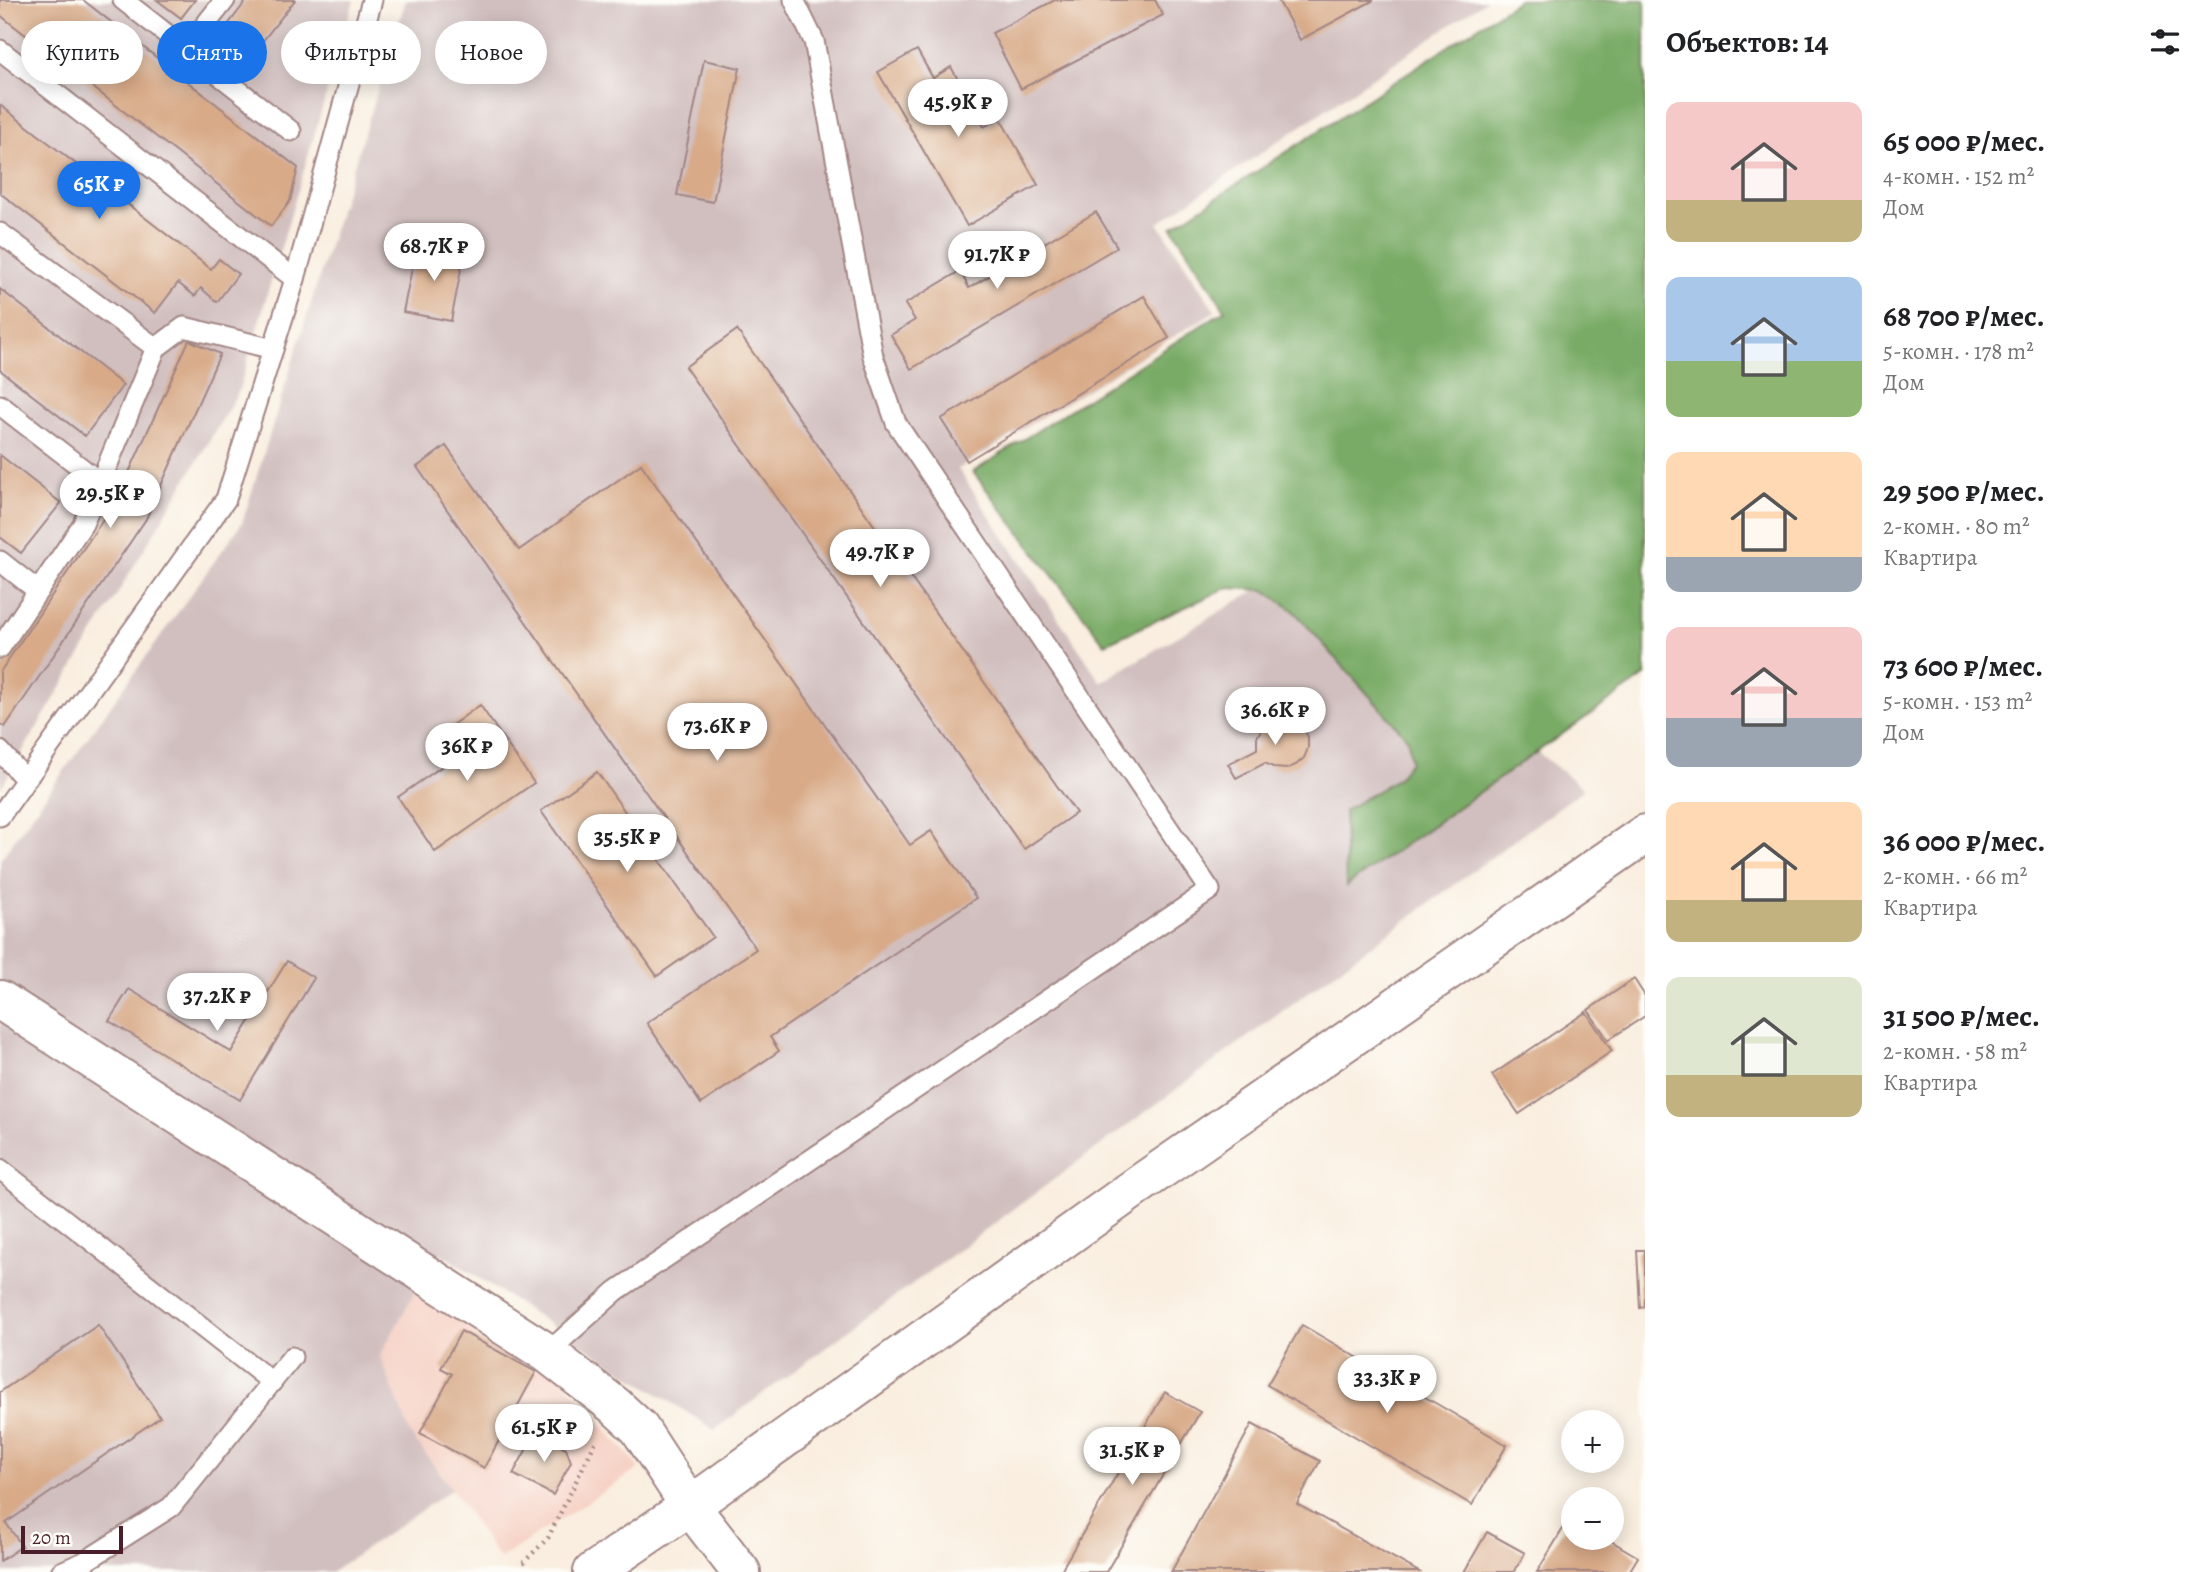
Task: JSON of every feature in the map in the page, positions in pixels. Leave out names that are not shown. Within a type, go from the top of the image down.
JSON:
[{"type":"street","points":[[593,1572],[691,1506],[1143,1182],[1645,834]]},
{"type":"street","points":[[0,1000],[547,1353],[639,1428],[691,1506],[741,1572]]},
{"type":"lane","points":[[122,0],[157,27]]},
{"type":"lane","points":[[208,21],[225,0]]},
{"type":"lane","points":[[0,816],[226,499],[296,278],[372,0]]},
{"type":"lane","points":[[547,1353],[616,1291],[1210,890],[896,423],[873,356],[814,41],[794,0]]},
{"type":"lane","points":[[0,50],[296,278]]},
{"type":"lane","points":[[231,84],[291,131]]},
{"type":"lane","points":[[0,233],[156,348]]},
{"type":"lane","points":[[0,648],[83,524],[156,348],[184,327],[273,349]]},
{"type":"lane","points":[[0,405],[101,483]]},
{"type":"lane","points":[[0,561],[38,591]]},
{"type":"lane","points":[[0,751],[25,779]]},
{"type":"lane","points":[[0,1169],[271,1382]]},
{"type":"lane","points":[[61,1572],[84,1562],[171,1507],[292,1357]]},
{"type":"path","points":[[523,1563],[548,1538],[614,1405]]},
{"type":"shaded area","points":[[0,0],[354,0],[348,21],[281,21],[281,84],[329,84],[238,393],[0,789]]},
{"type":"shaded area","points":[[406,0],[1487,0],[1158,223],[1215,311],[958,469],[1101,682],[1300,564],[1584,789],[714,1430],[440,1253],[416,1290],[380,1356],[411,1435],[452,1489],[332,1572],[0,1572],[0,860],[242,523],[380,84],[421,84],[421,21],[399,21]]},
{"type":"shaded area","points":[[416,1290],[551,1366],[640,1468],[499,1559],[452,1489],[411,1435],[380,1356]]},
{"type":"green space","points":[[1519,0],[1645,0],[1645,676],[1346,886],[1344,811],[1398,778],[1411,761],[1408,739],[1293,610],[1264,590],[1227,588],[1105,644],[973,472],[1225,310],[1172,227]]},
{"type":"building","points":[[0,0],[83,0],[110,21],[21,21],[21,31],[0,15]]},
{"type":"building","points":[[157,0],[195,0],[181,18]]},
{"type":"building","points":[[247,0],[295,0],[267,36],[267,21],[231,21]]},
{"type":"building","points":[[1055,0],[1155,0],[1163,15],[1021,89],[992,33]]},
{"type":"building","points":[[1278,0],[1374,0],[1300,40]]},
{"type":"building","points":[[143,47],[157,58],[157,84],[190,84],[298,168],[290,201],[271,226],[89,84],[143,84]]},
{"type":"building","points":[[917,50],[933,78],[951,67],[984,127],[1000,118],[1038,185],[967,226],[878,72]]},
{"type":"building","points":[[704,60],[740,68],[713,202],[677,195]]},
{"type":"building","points":[[0,105],[211,269],[219,259],[238,274],[217,302],[201,288],[195,296],[178,283],[155,313],[0,193]]},
{"type":"building","points":[[1096,212],[1117,247],[911,369],[891,335],[915,320],[905,304],[960,271],[969,288]]},
{"type":"building","points":[[417,244],[464,254],[451,321],[403,312]]},
{"type":"building","points":[[0,289],[123,385],[85,436],[0,370]]},
{"type":"building","points":[[1144,296],[1169,338],[967,461],[941,419]]},
{"type":"building","points":[[737,330],[1076,813],[1024,849],[685,367]]},
{"type":"building","points":[[189,340],[220,354],[146,519],[5,727],[0,724],[0,672],[117,499]]},
{"type":"building","points":[[446,446],[519,550],[641,464],[910,845],[931,831],[976,898],[770,1037],[779,1051],[701,1104],[647,1023],[756,949],[417,467]]},
{"type":"building","points":[[0,455],[61,503],[21,553],[0,537]]},
{"type":"building","points":[[480,705],[534,783],[435,852],[398,797],[464,751],[448,728]]},
{"type":"building","points":[[1274,718],[1295,720],[1303,727],[1308,737],[1304,758],[1286,769],[1265,763],[1236,778],[1228,764],[1257,749],[1257,737],[1264,725]]},
{"type":"building","points":[[597,772],[713,937],[657,976],[541,811]]},
{"type":"building","points":[[287,961],[314,978],[240,1100],[109,1021],[129,989],[231,1052]]},
{"type":"building","points":[[1634,979],[1645,996],[1645,1016],[1608,1040],[1588,1010]]},
{"type":"building","points":[[1586,1012],[1612,1051],[1519,1114],[1492,1075]]},
{"type":"building","points":[[1637,1250],[1645,1250],[1645,1307],[1640,1308]]},
{"type":"building","points":[[98,1325],[160,1417],[6,1523],[22,1546],[0,1561],[0,1392]]},
{"type":"building","points":[[1302,1325],[1507,1445],[1472,1505],[1267,1385]]},
{"type":"building","points":[[461,1331],[536,1372],[484,1468],[420,1433],[452,1374],[441,1368]]},
{"type":"building","points":[[1165,1392],[1200,1412],[1106,1572],[1060,1572]]},
{"type":"building","points":[[1252,1424],[1320,1461],[1297,1504],[1419,1572],[1171,1572]]},
{"type":"building","points":[[543,1436],[566,1448],[571,1462],[553,1495],[513,1474],[531,1441]]},
{"type":"building","points":[[1487,1532],[1525,1553],[1514,1572],[1464,1572]]},
{"type":"building","points":[[1561,1532],[1561,1550],[1624,1549],[1638,1557],[1629,1572],[1537,1572]]}]
